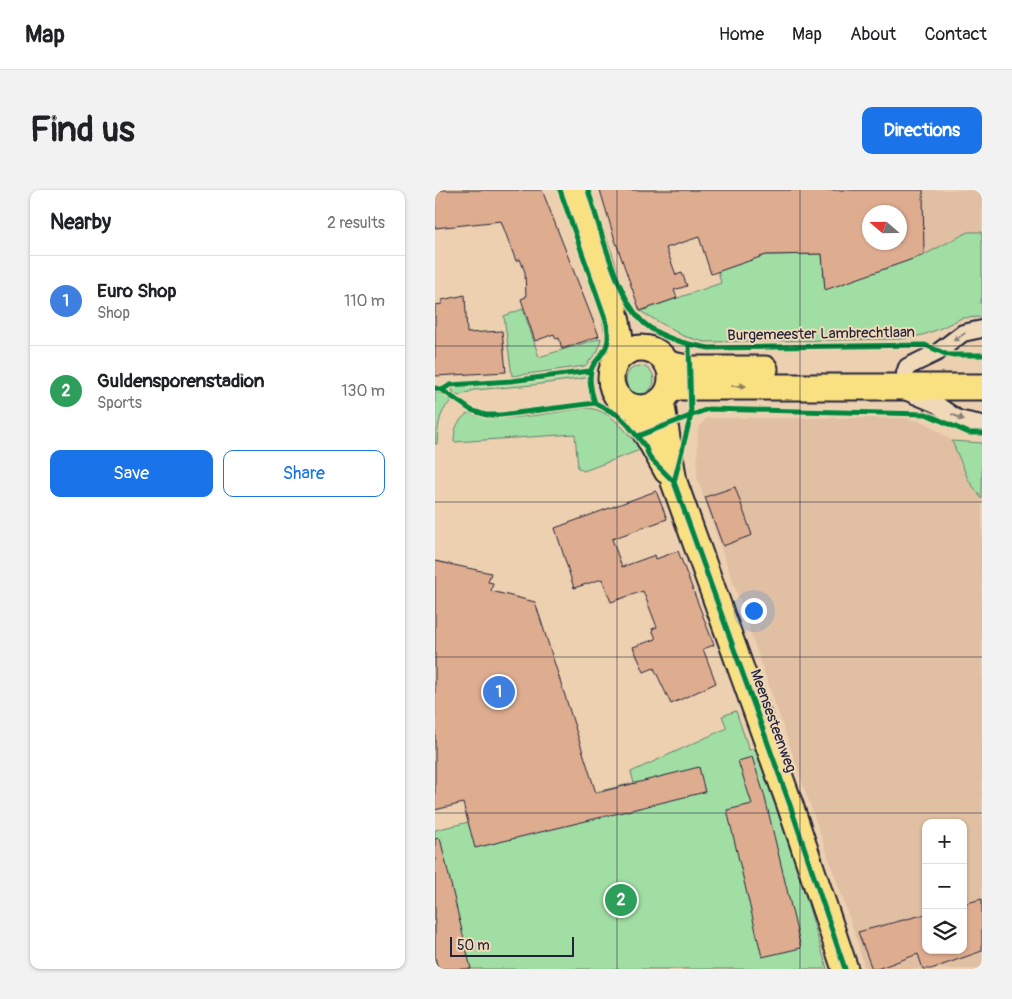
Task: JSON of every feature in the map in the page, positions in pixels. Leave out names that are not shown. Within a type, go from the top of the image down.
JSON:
[{"type":"main road","points":[[574,190],[605,278],[620,334],[622,353]]},
{"type":"main road","points":[[605,278],[634,328],[658,356],[671,378],[664,396]]},
{"type":"main road","points":[[634,328],[657,343],[689,356],[743,362],[760,369]]},
{"type":"main road","points":[[982,373],[904,380],[678,387],[647,408],[626,405],[616,396],[610,379],[613,364],[622,353],[637,347],[691,369],[760,369],[904,380],[982,387]]},
{"type":"main road","name":"Meensesteenweg","points":[[664,396],[674,482]]},
{"type":"main road","name":"Meensesteenweg","points":[[637,408],[646,433],[674,482],[790,805],[845,969]]},
{"type":"street","name":"Burgemeester Lambrechtlaan","points":[[904,380],[907,367],[938,352],[963,334],[982,329]]},
{"type":"street","points":[[904,380],[905,391],[936,404],[958,419],[982,424]]},
{"type":"shaded area","points":[[691,190],[982,190],[982,232],[968,232],[924,255],[825,290]]},
{"type":"shaded area","points":[[707,418],[905,418],[926,423],[952,441],[968,479],[982,499],[982,969],[865,969],[856,937],[697,478],[698,429]]},
{"type":"green space","points":[[968,232],[982,232],[982,297],[980,303],[982,304],[982,317],[962,318],[923,335],[902,339],[705,342],[683,336],[640,311],[721,283],[718,271],[766,255],[822,254],[825,289],[924,255]]},
{"type":"green space","points":[[523,309],[539,357],[601,338],[598,351],[585,366],[512,376],[504,316]]},
{"type":"green space","points":[[640,366],[650,370],[654,380],[650,390],[640,394],[630,390],[626,380],[630,370]]},
{"type":"green space","points":[[580,373],[585,374],[585,378],[474,390],[458,396],[453,392],[452,388],[455,385],[512,383]]},
{"type":"green space","points":[[435,392],[446,396],[450,402],[441,416],[438,426],[437,444],[435,444]]},
{"type":"green space","points":[[586,408],[603,412],[610,417],[624,429],[640,450],[584,471],[578,468],[575,434],[454,442],[457,426],[468,413],[494,418],[509,418]]},
{"type":"green space","points":[[952,441],[982,443],[982,499],[968,479]]},
{"type":"green space","points":[[736,711],[749,750],[759,747],[778,802],[827,969],[435,969],[435,830],[634,783],[631,772],[727,728],[722,716]]},
{"type":"building","points":[[435,190],[542,190],[599,336],[562,349],[559,338],[556,339],[554,334],[535,341],[521,299],[526,297],[525,272],[520,259],[516,261],[501,221],[435,228]]},
{"type":"building","points":[[600,190],[923,190],[924,255],[825,290],[822,254],[766,255],[711,274],[699,237],[666,248],[676,275],[682,273],[687,286],[674,290],[677,298],[640,311]]},
{"type":"building","points":[[465,295],[467,333],[502,331],[506,372],[435,376],[435,305],[442,304],[442,300]]},
{"type":"building","points":[[735,487],[752,535],[723,546],[705,497]]},
{"type":"building","points":[[656,491],[667,519],[612,539],[622,567],[655,555],[656,559],[678,551],[714,645],[703,649],[716,683],[671,704],[654,668],[644,672],[633,647],[656,639],[652,629],[657,627],[643,591],[611,602],[602,579],[574,588],[555,528]]},
{"type":"building","points":[[435,561],[491,573],[488,582],[493,583],[491,591],[535,602],[596,793],[699,767],[705,792],[475,848],[463,803],[435,810]]},
{"type":"building","points":[[752,757],[764,794],[801,948],[762,957],[727,810],[752,804],[738,761]]},
{"type":"building","points":[[440,838],[471,969],[438,969],[435,957],[435,839]]},
{"type":"building","points":[[982,899],[982,951],[931,969],[923,969],[918,954],[877,969],[872,969],[858,932],[922,915],[922,954],[967,954],[967,903]]},
{"type":"cycle path","points":[[560,190],[607,324],[608,342],[594,364],[590,378],[595,403]]},
{"type":"cycle path","points":[[588,190],[610,262],[626,298],[635,313],[645,324],[659,334],[684,343],[709,348],[925,345],[948,355],[982,355]]},
{"type":"cycle path","points":[[674,482],[691,415],[689,345]]},
{"type":"cycle path","points":[[442,390],[450,385],[511,381],[590,371]]},
{"type":"cycle path","points":[[435,388],[442,390],[471,410],[486,415],[501,415],[595,403],[618,415],[645,446],[650,458],[674,482],[790,805],[845,969]]},
{"type":"cycle path","points":[[638,436],[708,409],[926,414],[969,433],[982,433]]},
{"type":"place","name":"Euro Shop","points":[[499,692]]},
{"type":"place","name":"Guldensporenstadion","points":[[621,900]]}]
